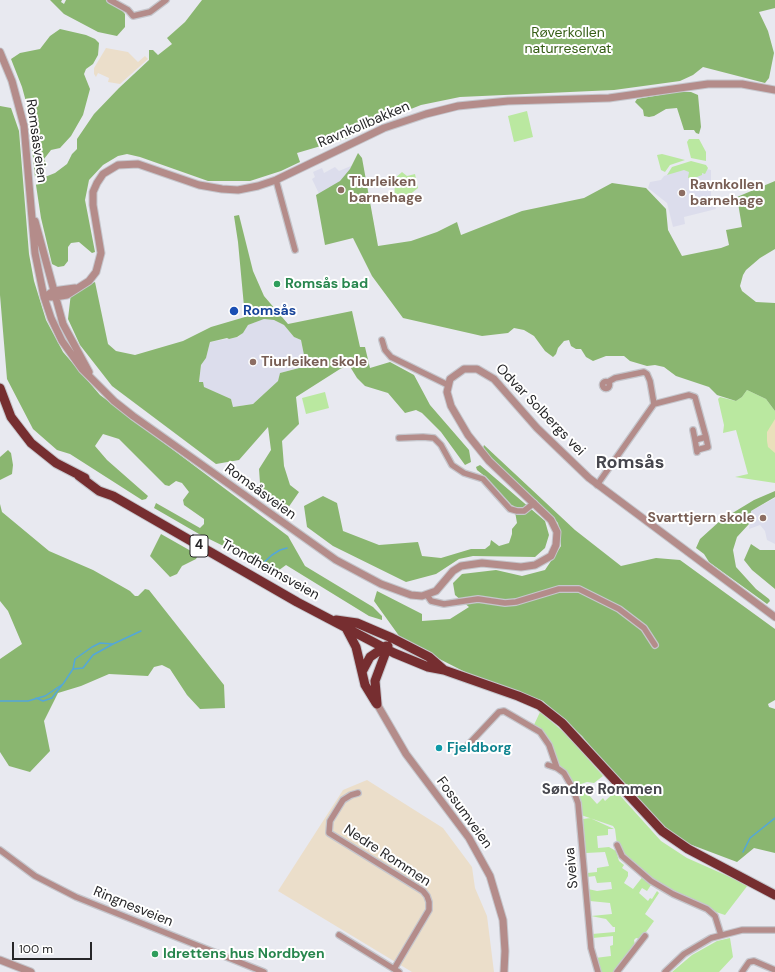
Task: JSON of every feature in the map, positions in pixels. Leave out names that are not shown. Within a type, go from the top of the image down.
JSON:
[{"type":"highway","name":"Trondheimsveien","points":[[0,388],[12,417],[26,437],[49,458],[79,476],[95,489],[112,496],[331,620],[428,668],[444,670],[526,699],[545,709],[562,723],[662,831],[688,849],[775,895]]},
{"type":"highway","name":"Trondheimsveien","points":[[331,620],[357,623],[392,638],[429,657],[444,670]]},
{"type":"highway","points":[[344,626],[356,647],[365,685],[377,704]]},
{"type":"highway","points":[[362,672],[369,659],[386,647]]},
{"type":"highway","points":[[377,704],[375,681],[386,647]]},
{"type":"street","points":[[110,0],[125,8],[133,16],[150,12],[166,0]]},
{"type":"street","name":"Romsåsveien","points":[[0,52],[9,72],[21,113],[33,213],[35,253],[44,297],[51,318],[62,341],[82,369],[123,409],[327,554],[381,584],[411,595],[427,595]]},
{"type":"street","name":"Ravnkollbakken","points":[[44,297],[54,294],[67,294],[89,281],[98,268],[101,252],[93,205],[93,192],[100,178],[110,168],[123,164],[138,164],[190,182],[222,189],[253,187],[276,180],[384,128],[426,114],[458,106],[508,101],[600,99],[708,84],[749,85],[775,90]]},
{"type":"street","points":[[276,180],[291,240],[295,250]]},
{"type":"street","name":"Romsåsveien","points":[[33,213],[54,294],[67,334],[94,380]]},
{"type":"street","points":[[382,340],[385,350],[391,357],[448,385],[448,396],[451,406],[475,444],[498,471],[552,520],[557,532],[558,539],[554,551],[546,560],[529,566],[482,563],[467,564],[453,571],[439,588],[427,595],[431,601],[444,604],[478,598],[505,603],[516,602],[559,589],[579,589],[619,609],[644,628],[655,645]]},
{"type":"street","name":"Odvar Solbergs vei","points":[[448,385],[453,376],[464,369],[477,369],[489,375],[550,442],[597,485],[775,617]]},
{"type":"street","points":[[608,382],[615,378],[639,371],[644,372],[648,376],[654,404]]},
{"type":"street","points":[[597,485],[654,404],[689,395],[694,396],[698,402],[708,447],[697,451],[693,430]]},
{"type":"street","points":[[399,438],[423,436],[434,438],[441,445],[452,465],[464,473],[483,479],[510,509],[520,512],[528,509],[534,503]]},
{"type":"street","points":[[695,440],[706,437]]},
{"type":"street","name":"Fossumveien","points":[[377,704],[406,754],[468,838],[486,868],[496,892],[503,920],[505,951],[504,972]]},
{"type":"street","name":"Sveiva","points":[[467,746],[499,712],[504,711],[540,732],[549,745],[557,768],[564,773],[572,786],[579,809],[591,949],[598,972]]},
{"type":"street","points":[[548,765],[557,768]]},
{"type":"street","name":"Nedre Rommen","points":[[339,935],[397,971],[429,910],[429,902],[423,891],[329,833],[330,821],[343,800],[358,793]]},
{"type":"street","points":[[617,844],[622,856],[651,880],[673,894],[708,909],[715,916],[721,935]]},
{"type":"street","name":"Ringnesveien","points":[[0,850],[35,876],[76,897],[264,972]]},
{"type":"street","points":[[665,972],[689,950],[721,935],[749,929],[775,930]]},
{"type":"street","points":[[617,972],[645,936]]},
{"type":"street","points":[[0,960],[31,972]]},
{"type":"street","points":[[742,972],[749,962],[754,961],[775,970]]},
{"type":"shaded area","points":[[106,48],[128,52],[138,62],[145,56],[148,59],[120,84],[108,82],[109,78],[98,73],[96,77],[94,74],[94,68]]},
{"type":"shaded area","points":[[358,163],[322,200],[312,179],[315,177],[313,172],[322,168],[324,173],[335,167],[339,171]]},
{"type":"shaded area","name":"Ravnkollen barnehage","points":[[690,166],[711,170],[711,198],[713,199],[716,209],[684,217],[685,224],[673,227],[667,203],[648,188],[650,182],[661,180],[664,176]]},
{"type":"shaded area","name":"Tiurleiken skole","points":[[264,319],[274,320],[284,325],[294,337],[301,340],[304,355],[303,367],[280,373],[278,381],[253,404],[233,407],[231,399],[203,387],[203,382],[199,382],[201,365],[206,358],[210,342],[239,337],[248,325]]},
{"type":"shaded area","name":"Svarttjern skole","points":[[775,498],[775,544],[767,540],[765,531],[760,525],[749,529],[751,511]]},
{"type":"shaded area","points":[[367,780],[443,828],[472,867],[475,888],[487,916],[494,972],[412,972],[278,891],[343,790]]},
{"type":"green space","points":[[50,0],[62,0],[61,2],[64,4],[66,0],[113,0],[125,14],[125,27],[117,36],[98,32],[64,14]]},
{"type":"green space","name":"Røverkollen naturreservat","points":[[202,0],[775,0],[775,8],[759,12],[768,31],[774,53],[769,78],[765,83],[703,67],[693,75],[680,81],[614,90],[460,97],[421,105],[373,124],[348,138],[297,153],[300,162],[281,171],[250,181],[208,181],[140,157],[127,154],[118,156],[103,165],[89,180],[85,200],[95,252],[92,253],[79,242],[71,243],[68,247],[68,261],[64,266],[58,267],[52,264],[41,218],[36,185],[45,177],[55,173],[67,164],[72,154],[77,149],[77,139],[94,114],[149,60],[149,50],[153,50],[158,55],[172,44],[167,38],[185,22]]},
{"type":"green space","points":[[60,29],[86,35],[95,39],[99,43],[98,55],[93,64],[86,69],[84,74],[90,89],[83,115],[71,136],[60,148],[51,150],[44,159],[47,165],[35,177],[28,109],[22,87],[11,59],[20,53],[40,49],[50,36]]},
{"type":"green space","points":[[677,92],[691,92],[698,95],[701,127],[699,134],[694,130],[684,130],[677,108],[666,109],[654,116],[649,117],[644,116],[643,110],[635,102],[637,99]]},
{"type":"green space","points":[[0,106],[11,108],[19,131],[29,254],[34,281],[46,320],[63,352],[100,395],[288,536],[305,566],[373,607],[382,616],[382,620],[369,616],[286,565],[275,573],[266,570],[265,564],[259,560],[254,561],[199,534],[154,508],[156,503],[200,528],[204,524],[204,519],[184,505],[183,500],[189,492],[182,483],[176,481],[169,486],[165,485],[119,439],[103,434],[95,446],[107,460],[148,496],[146,499],[142,500],[70,454],[57,450],[33,429],[7,379],[0,295]]},
{"type":"green space","points":[[527,111],[533,137],[514,142],[508,116]]},
{"type":"green space","points":[[689,139],[699,139],[706,152],[706,161],[691,158],[687,142]]},
{"type":"green space","points":[[358,153],[362,158],[378,246],[411,241],[437,232],[457,222],[461,235],[522,211],[584,198],[612,183],[646,188],[666,209],[668,230],[682,256],[729,245],[726,230],[742,227],[737,197],[775,181],[775,249],[760,258],[746,270],[740,286],[742,291],[756,302],[775,303],[775,411],[766,399],[747,390],[742,397],[736,401],[717,395],[709,387],[676,376],[664,367],[655,365],[647,366],[630,361],[624,356],[606,356],[593,361],[586,357],[581,349],[576,349],[571,346],[569,340],[564,341],[553,357],[545,351],[534,336],[524,330],[514,328],[508,333],[482,336],[403,318],[372,276],[353,238],[325,245],[316,195],[340,181],[350,169]]},
{"type":"green space","points":[[662,154],[685,160],[670,165],[665,172],[661,170],[657,155]]},
{"type":"green space","points":[[691,161],[706,165],[708,168],[705,174],[702,173],[702,175],[697,177],[688,178],[689,172],[684,170],[667,175],[672,167]]},
{"type":"green space","points":[[402,172],[407,176],[415,174],[418,188],[398,204],[396,201],[400,200],[399,197],[395,197],[394,179]]},
{"type":"green space","points":[[239,215],[253,271],[264,296],[288,324],[352,311],[360,347],[365,347],[370,368],[390,362],[414,375],[430,405],[469,450],[471,462],[465,465],[441,432],[422,413],[416,410],[405,413],[388,393],[365,386],[357,378],[349,365],[340,369],[296,397],[299,424],[282,441],[284,466],[290,485],[299,492],[288,508],[261,497],[259,469],[271,450],[268,427],[239,460],[216,464],[112,386],[80,345],[68,319],[71,293],[95,282],[108,344],[116,351],[135,355],[183,341],[211,327],[245,317],[234,216]],"holes":[[[264,319],[274,320],[284,325],[294,337],[301,340],[304,355],[303,367],[280,373],[278,381],[253,404],[233,407],[231,399],[204,387],[203,382],[199,382],[201,365],[206,358],[210,342],[237,337],[243,333],[248,325]]]},
{"type":"green space","points":[[747,390],[766,399],[775,411],[775,483],[735,477],[748,474],[736,430],[723,433],[724,425],[718,399],[720,397],[736,401],[742,397]]},
{"type":"green space","points":[[325,392],[329,408],[306,414],[302,398]]},
{"type":"green space","points":[[484,445],[575,530],[621,566],[656,558],[680,560],[775,629],[775,700],[768,704],[769,707],[775,709],[775,853],[754,848],[737,862],[676,839],[629,793],[582,736],[543,701],[467,673],[402,640],[374,601],[377,591],[422,614],[422,621],[450,619],[469,607],[455,595],[453,583],[462,574],[496,570],[522,576],[545,570],[561,546],[558,523],[482,451]]},
{"type":"green space","points":[[8,450],[11,453],[13,465],[12,474],[0,480],[0,457]]},
{"type":"green space","points":[[480,465],[545,521],[549,535],[545,548],[535,557],[473,556],[459,559],[436,574],[406,582],[333,546],[307,527],[304,506],[323,496],[337,503],[343,531],[379,545],[418,542],[422,556],[441,558],[471,549],[485,549],[490,545],[491,540],[499,546],[509,543],[512,529],[517,523],[514,506],[508,504],[487,478],[477,470],[476,467]]},
{"type":"green space","points":[[775,491],[775,497],[751,511],[749,524],[737,537],[733,550],[736,567],[756,589],[769,599],[770,601],[767,604],[709,562],[704,554],[696,548],[700,539],[721,520],[754,500]]},
{"type":"green space","points":[[0,504],[2,512],[49,551],[93,570],[130,591],[135,596],[138,596],[145,589],[149,590],[224,685],[225,708],[200,709],[187,695],[170,669],[162,665],[154,667],[148,676],[109,674],[81,686],[58,693],[44,721],[50,751],[30,772],[9,766],[0,752],[0,659],[22,644],[8,611],[0,601]]},
{"type":"green space","points":[[161,534],[198,555],[196,559],[182,566],[177,574],[170,577],[150,556]]},
{"type":"green space","points":[[751,544],[760,550],[775,550],[775,589],[752,570],[744,560]]},
{"type":"green space","points":[[540,712],[566,734],[603,776],[594,783],[587,782],[572,787],[561,770],[552,751],[533,727]]},
{"type":"green space","points":[[588,784],[595,788],[588,794],[597,804],[603,798],[605,801],[616,791],[661,841],[687,858],[748,885],[725,915],[707,909],[653,882],[647,891],[642,888],[639,893],[648,901],[650,898],[652,899],[657,891],[659,893],[645,914],[654,921],[641,939],[636,938],[634,940],[635,945],[615,972],[601,972],[595,958],[611,956],[610,946],[613,945],[613,936],[593,938],[592,934],[615,932],[615,927],[613,927],[606,919],[591,916],[612,914],[610,903],[590,901],[588,889],[597,891],[612,889],[611,882],[597,883],[595,876],[587,877],[587,873],[597,872],[597,868],[609,866],[605,852],[586,853],[583,819],[590,818],[581,815],[575,788]],"holes":[[[591,818],[613,826],[615,829],[617,845],[631,865],[644,875],[633,889],[624,883],[628,876],[628,872],[622,868],[624,865],[619,861],[616,851],[609,847],[598,848],[597,836],[608,835],[608,829],[614,829]]]},
{"type":"green space","points":[[730,938],[733,957],[719,972],[672,972],[692,955],[717,941]]},
{"type":"sand","points":[[775,419],[775,453],[768,447],[767,432]]},
{"type":"waterway","points":[[259,567],[272,555],[287,548]]},
{"type":"waterway","points":[[0,701],[28,701],[45,696],[63,684],[73,669],[75,659],[92,647],[100,643],[113,644],[141,631]]},
{"type":"waterway","points":[[73,669],[83,668],[93,655],[113,644]]},
{"type":"waterway","points":[[36,698],[43,701],[52,698],[62,685]]},
{"type":"waterway","points":[[743,852],[750,838],[775,818]]},
{"type":"place","name":"Tiurleiken barnehage","points":[[341,190]]},
{"type":"place","name":"Ravnkollen barnehage","points":[[682,193]]},
{"type":"place","name":"Romsås bad","points":[[277,284]]},
{"type":"place","name":"Romsås","points":[[234,311]]},
{"type":"place","name":"Tiurleiken skole","points":[[253,362]]},
{"type":"place","name":"Svarttjern skole","points":[[763,518]]},
{"type":"place","name":"Fjeldborg","points":[[439,748]]},
{"type":"place","name":"Idrettens hus Nordbyen","points":[[155,954]]},
{"type":"district","name":"Romsås","points":[[630,463]]},
{"type":"district","name":"Søndre Rommen","points":[[602,790]]}]
